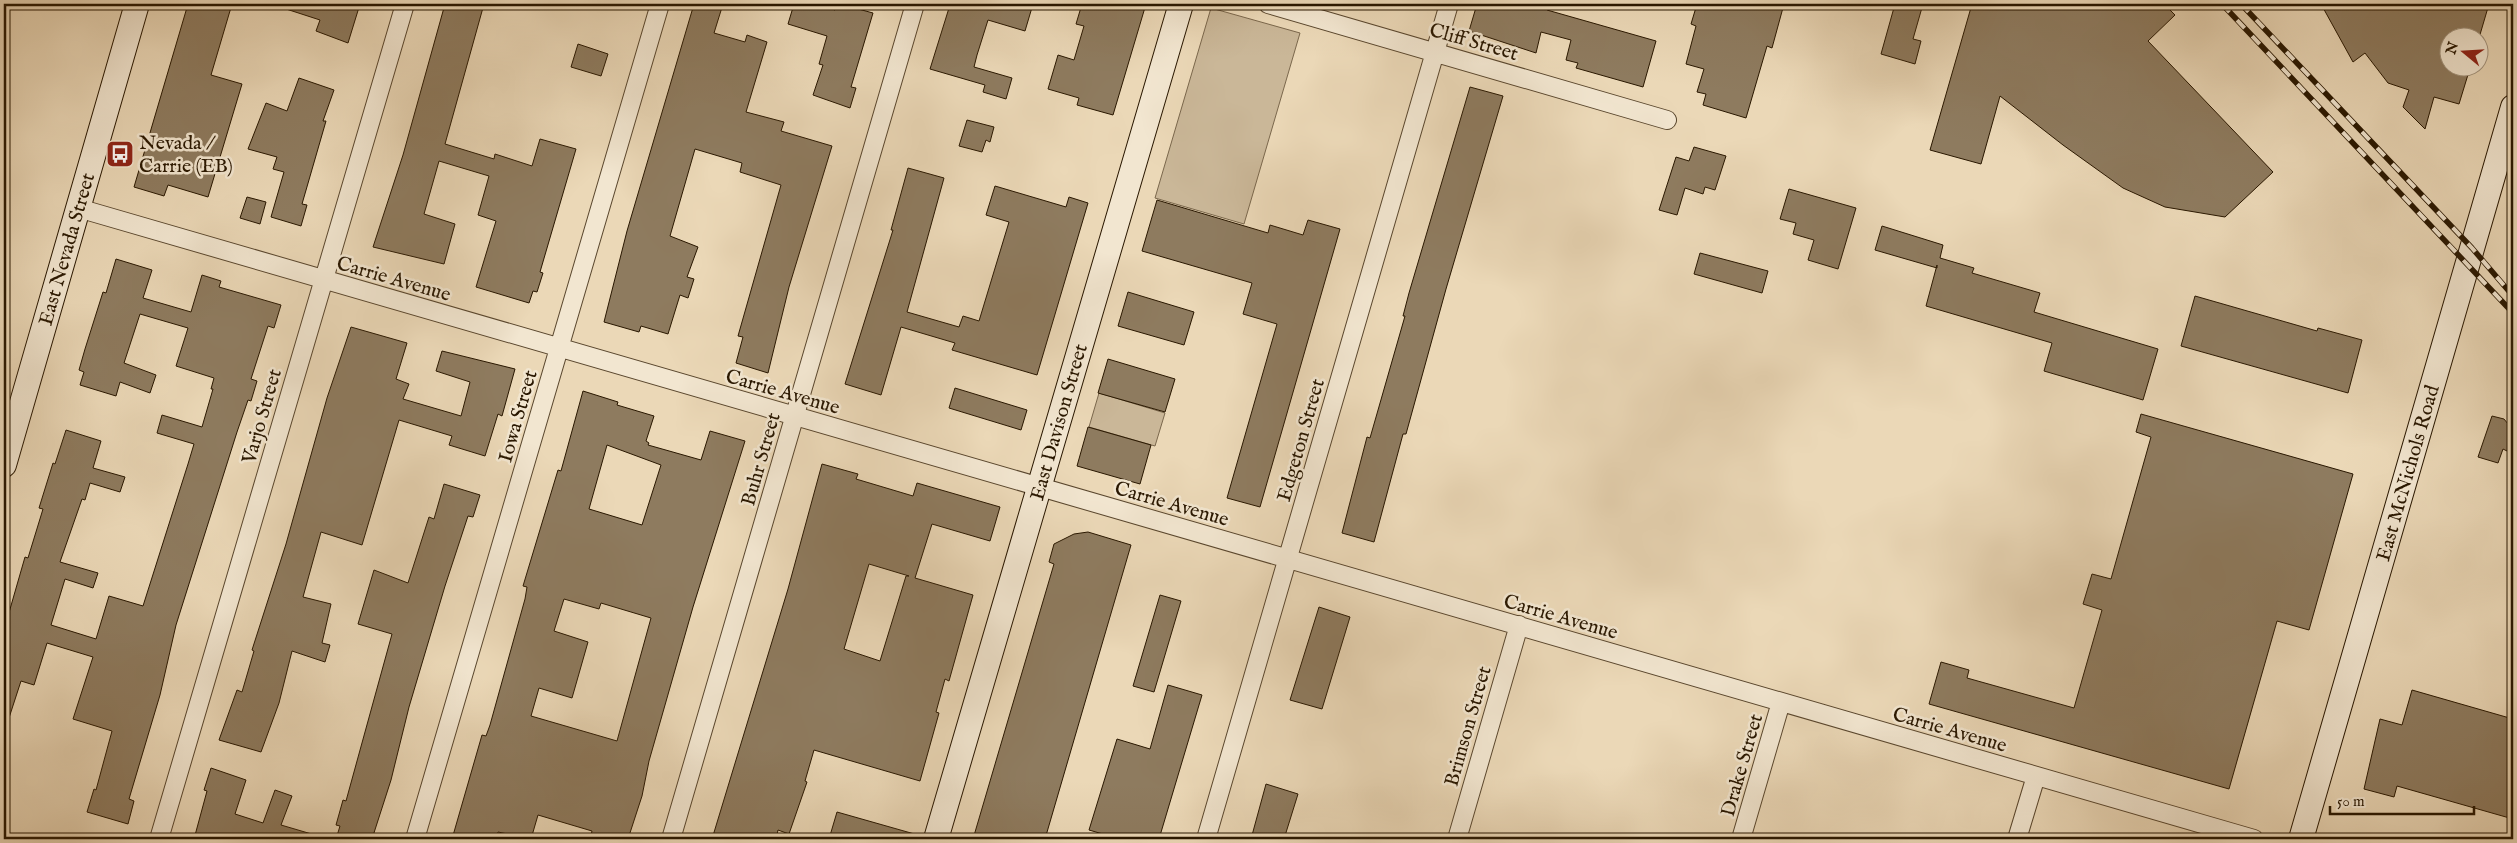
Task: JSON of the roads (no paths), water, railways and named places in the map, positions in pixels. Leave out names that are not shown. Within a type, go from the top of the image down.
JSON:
[{"type":"main road","name":"East Nevada Street","points":[[4,464],[137,4]]},
{"type":"main road","name":"East Davison Street","points":[[936,839],[1181,4]]},
{"type":"main road","name":"East McNichols Road","points":[[2301,839],[2512,119]]},
{"type":"street","name":"Varjo Street","points":[[159,839],[404,4]]},
{"type":"street","name":"Iowa Street","points":[[415,839],[660,4]]},
{"type":"street","name":"Buhr Street","points":[[671,839],[915,4]]},
{"type":"street","name":"Cliff Street","points":[[1268,4],[1667,120]]},
{"type":"street","name":"Edgeton Street","points":[[1206,839],[1449,4]]},
{"type":"street","name":"Carrie Avenue","points":[[78,208],[2254,839]]},
{"type":"street","name":"Brimson Street","points":[[1457,839],[1519,626]]},
{"type":"street","name":"Drake Street","points":[[1741,839],[1781,702]]},
{"type":"street","points":[[2017,839],[2036,776]]},
{"type":"railway","points":[[2222,4],[2513,313]]},
{"type":"railway","points":[[2241,4],[2472,248],[2513,296]]},
{"type":"place","name":"Nevada / Carrie (EB)","points":[[120,154]]}]
